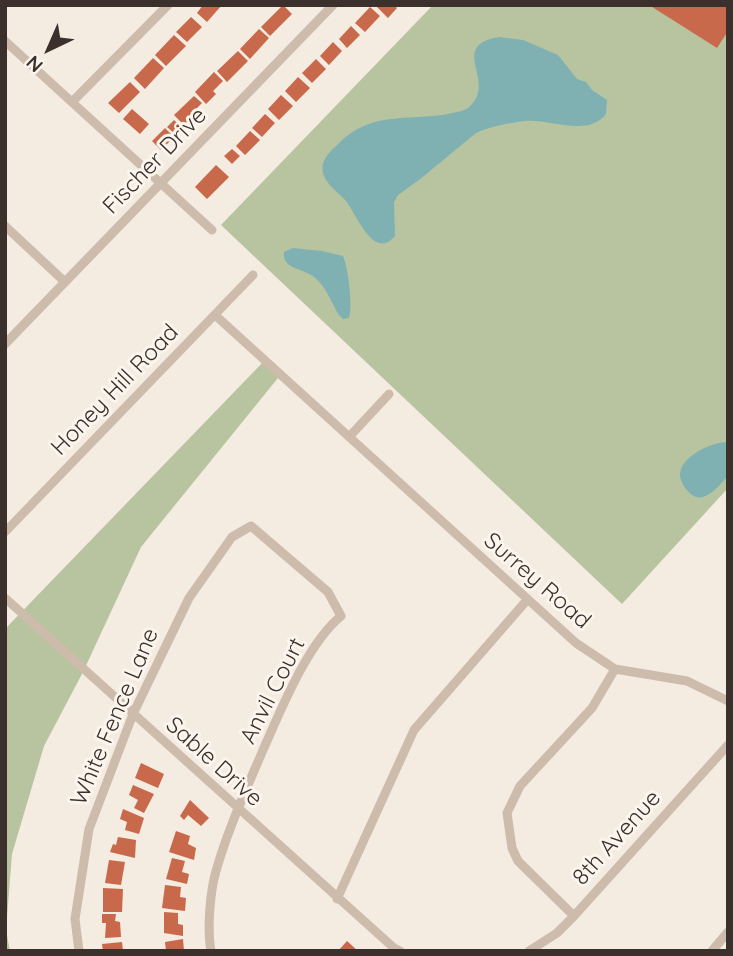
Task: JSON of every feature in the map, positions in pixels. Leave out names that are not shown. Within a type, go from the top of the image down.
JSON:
[{"type":"street","points":[[72,102],[167,5]]},
{"type":"street","name":"Fischer Drive","points":[[5,344],[326,7]]},
{"type":"street","points":[[5,41],[212,230]]},
{"type":"street","points":[[5,226],[65,282]]},
{"type":"street","name":"Honey Hill Road","points":[[5,532],[253,275]]},
{"type":"street","name":"Surrey Road","points":[[215,315],[576,643],[615,669],[687,681],[728,701]]},
{"type":"street","points":[[349,437],[389,394]]},
{"type":"street","name":"Anvil Court","points":[[211,951],[208,936],[215,873],[237,809],[293,684],[331,624],[341,616],[328,592],[251,526]]},
{"type":"street","name":"White Fence Lane","points":[[79,951],[75,919],[89,829],[133,714],[189,598],[232,537],[251,526]]},
{"type":"street","name":"Sable Drive","points":[[5,598],[395,950]]},
{"type":"street","points":[[337,899],[414,730],[527,600]]},
{"type":"street","points":[[574,916],[518,861],[512,848],[507,813],[520,786],[592,708],[615,669]]},
{"type":"street","name":"8th Avenue","points":[[529,951],[557,933],[574,916],[728,744]]},
{"type":"street","points":[[712,951],[728,932]]},
{"type":"green space","points":[[433,5],[728,5],[728,488],[622,604],[221,225]]},
{"type":"green space","points":[[266,359],[282,373],[141,547],[83,672],[44,746],[12,854],[6,930],[10,951],[5,951],[5,629]]},
{"type":"water","points":[[499,37],[523,40],[558,55],[577,79],[586,82],[592,90],[607,100],[606,114],[589,125],[525,121],[476,133],[398,195],[394,202],[395,236],[387,242],[379,243],[372,239],[345,200],[326,180],[322,168],[325,158],[350,134],[363,126],[389,119],[448,114],[468,108],[476,98],[479,87],[474,57],[476,48]]},
{"type":"water","points":[[293,248],[343,256],[349,287],[349,318],[343,319],[339,315],[316,278],[286,261],[284,252]]},
{"type":"water","points":[[728,442],[728,476],[707,496],[699,498],[691,494],[680,477],[682,466],[699,451],[714,444]]},
{"type":"building","points":[[203,5],[222,5],[207,22],[197,13]]},
{"type":"building","points":[[283,5],[292,14],[270,36],[261,27]]},
{"type":"building","points":[[375,5],[394,5],[397,8],[388,18]]},
{"type":"building","points":[[649,5],[728,5],[728,31],[717,48]]},
{"type":"building","points":[[370,7],[380,16],[365,32],[355,23]]},
{"type":"building","points":[[191,17],[202,27],[187,42],[176,32]]},
{"type":"building","points":[[351,26],[360,35],[347,48],[339,39]]},
{"type":"building","points":[[259,29],[269,38],[250,59],[240,49]]},
{"type":"building","points":[[174,35],[186,46],[166,66],[155,55]]},
{"type":"building","points":[[333,42],[342,51],[329,65],[320,56]]},
{"type":"building","points":[[238,51],[248,61],[227,82],[217,71]]},
{"type":"building","points":[[153,58],[164,68],[145,89],[134,78]]},
{"type":"building","points":[[316,59],[326,69],[312,83],[302,73]]},
{"type":"building","points":[[214,72],[223,81],[206,104],[195,92]]},
{"type":"building","points":[[298,77],[310,88],[296,102],[285,91]]},
{"type":"building","points":[[130,82],[140,92],[119,113],[108,103]]},
{"type":"building","points":[[281,95],[293,106],[279,120],[268,109]]},
{"type":"building","points":[[194,96],[202,103],[197,108],[199,111],[184,125],[174,115]]},
{"type":"building","points":[[132,109],[149,124],[140,134],[123,119]]},
{"type":"building","points":[[265,114],[275,123],[262,137],[252,128]]},
{"type":"building","points":[[174,120],[182,128],[175,134],[167,127]]},
{"type":"building","points":[[165,128],[174,137],[161,150],[152,141]]},
{"type":"building","points":[[250,131],[260,140],[245,155],[236,146]]},
{"type":"building","points":[[232,149],[240,156],[232,164],[224,156]]},
{"type":"building","points":[[216,165],[229,177],[207,199],[195,187]]},
{"type":"building","points":[[141,763],[164,774],[158,788],[135,778]]},
{"type":"building","points":[[133,785],[154,794],[144,813],[134,808],[138,800],[129,795]]},
{"type":"building","points":[[190,800],[209,818],[201,826],[188,815],[184,820],[180,816]]},
{"type":"building","points":[[123,809],[144,818],[139,834],[125,830],[127,822],[120,819]]},
{"type":"building","points":[[176,831],[190,836],[188,844],[196,848],[194,860],[169,852]]},
{"type":"building","points":[[118,837],[136,840],[135,858],[110,852]]},
{"type":"building","points":[[172,858],[185,861],[182,872],[189,874],[187,884],[166,879]]},
{"type":"building","points":[[109,860],[125,862],[121,885],[105,883]]},
{"type":"building","points":[[165,885],[181,887],[180,897],[186,898],[185,911],[162,908]]},
{"type":"building","points":[[103,888],[123,889],[122,912],[103,912]]},
{"type":"building","points":[[164,912],[178,913],[178,924],[183,925],[183,936],[164,933]]},
{"type":"building","points":[[102,914],[116,914],[115,921],[120,922],[121,937],[105,938],[106,923],[102,923]]},
{"type":"building","points":[[183,939],[184,951],[166,951],[165,942]]},
{"type":"building","points":[[347,941],[358,951],[338,951]]},
{"type":"building","points":[[122,942],[123,951],[103,951],[102,944]]}]
